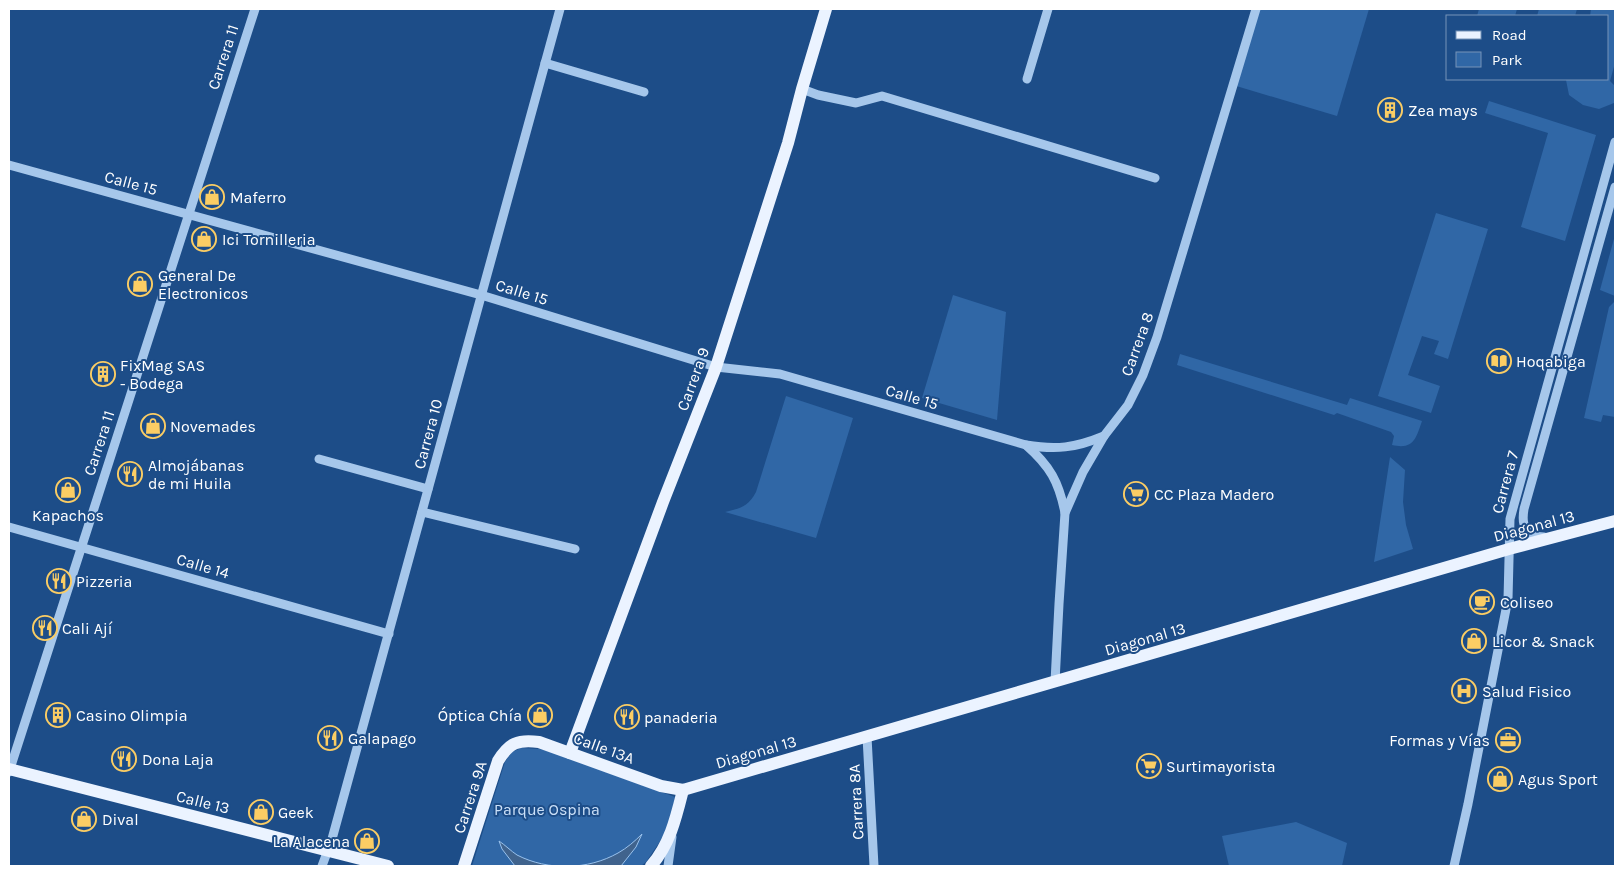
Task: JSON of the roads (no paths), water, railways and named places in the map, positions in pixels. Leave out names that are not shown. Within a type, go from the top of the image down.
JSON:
[{"type":"main road","name":"Carrera 9","points":[[570,753],[716,367],[788,143],[826,9]]},
{"type":"main road","name":"Diagonal 13","points":[[683,790],[1509,549],[1615,520]]},
{"type":"main road","name":"Calle 13A","points":[[514,743],[526,740],[539,742],[661,786],[683,790]]},
{"type":"main road","name":"Carrera 9A","points":[[464,866],[498,761],[504,750],[514,743]]},
{"type":"main road","name":"Calle 13","points":[[9,770],[388,866]]},
{"type":"main road","points":[[651,866],[666,844],[673,829],[683,790]]},
{"type":"street","name":"Carrera 11","points":[[9,770],[255,9]]},
{"type":"street","name":"Carrera 10","points":[[322,866],[328,851],[389,634],[560,9]]},
{"type":"street","points":[[1027,79],[1048,9]]},
{"type":"street","name":"Carrera 8","points":[[1055,682],[1066,513],[1083,472],[1104,436],[1128,405],[1143,375],[1256,9]]},
{"type":"street","points":[[545,63],[644,92]]},
{"type":"street","points":[[802,89],[818,95],[856,103],[882,96],[1155,178]]},
{"type":"street","name":"Carrera 7","points":[[1454,866],[1508,599],[1510,574],[1509,528],[1512,512],[1615,142]]},
{"type":"street","name":"Calle 15","points":[[9,165],[481,295],[716,367],[780,374],[1026,445],[1046,449],[1066,448],[1085,444],[1104,436]]},
{"type":"street","name":"Carrera 7","points":[[1553,538],[1532,536],[1525,529],[1522,520],[1615,187]]},
{"type":"street","name":"Calle 15","points":[[1026,445],[1041,458],[1053,474],[1062,493],[1066,513]]},
{"type":"street","points":[[319,459],[428,490]]},
{"type":"street","points":[[422,512],[575,549]]},
{"type":"street","name":"Calle 14","points":[[9,527],[389,634]]},
{"type":"street","name":"Carrera 8A","points":[[868,737],[874,866]]},
{"type":"street","points":[[668,866],[673,829]]},
{"type":"place","name":"Zea mays","points":[[1390,110]]},
{"type":"place","name":"Maferro","points":[[212,197]]},
{"type":"place","name":"Ici Tornilleria","points":[[204,239]]},
{"type":"place","name":"General De Electronicos","points":[[140,284]]},
{"type":"place","name":"Hoqabiga","points":[[1499,361]]},
{"type":"place","name":"FixMag SAS - Bodega","points":[[103,374]]},
{"type":"place","name":"Novemades","points":[[153,426]]},
{"type":"place","name":"Almojábanas de mi Huila","points":[[130,474]]},
{"type":"place","name":"Kapachos","points":[[68,490]]},
{"type":"place","name":"CC Plaza Madero","points":[[1136,494]]},
{"type":"place","name":"Pizzeria","points":[[59,581]]},
{"type":"place","name":"Coliseo","points":[[1482,602]]},
{"type":"place","name":"Cali Ají","points":[[45,628]]},
{"type":"place","name":"Licor & Snack","points":[[1474,641]]},
{"type":"place","name":"Salud Fisico","points":[[1464,691]]},
{"type":"place","name":"Casino Olimpia","points":[[58,715]]},
{"type":"place","name":"Óptica Chía","points":[[540,715]]},
{"type":"place","name":"panaderia","points":[[627,717]]},
{"type":"place","name":"Galapago","points":[[330,738]]},
{"type":"place","name":"Formas y Vías","points":[[1508,740]]},
{"type":"place","name":"Dona Laja","points":[[124,759]]},
{"type":"place","name":"Surtimayorista","points":[[1149,766]]},
{"type":"place","name":"Agus Sport","points":[[1500,779]]},
{"type":"place","name":"Geek","points":[[261,812]]},
{"type":"place","name":"Dival","points":[[84,819]]},
{"type":"place","name":"La Alacena","points":[[367,841]]},
{"type":"park label","name":"Parque Ospina","points":[[547,809]]}]
